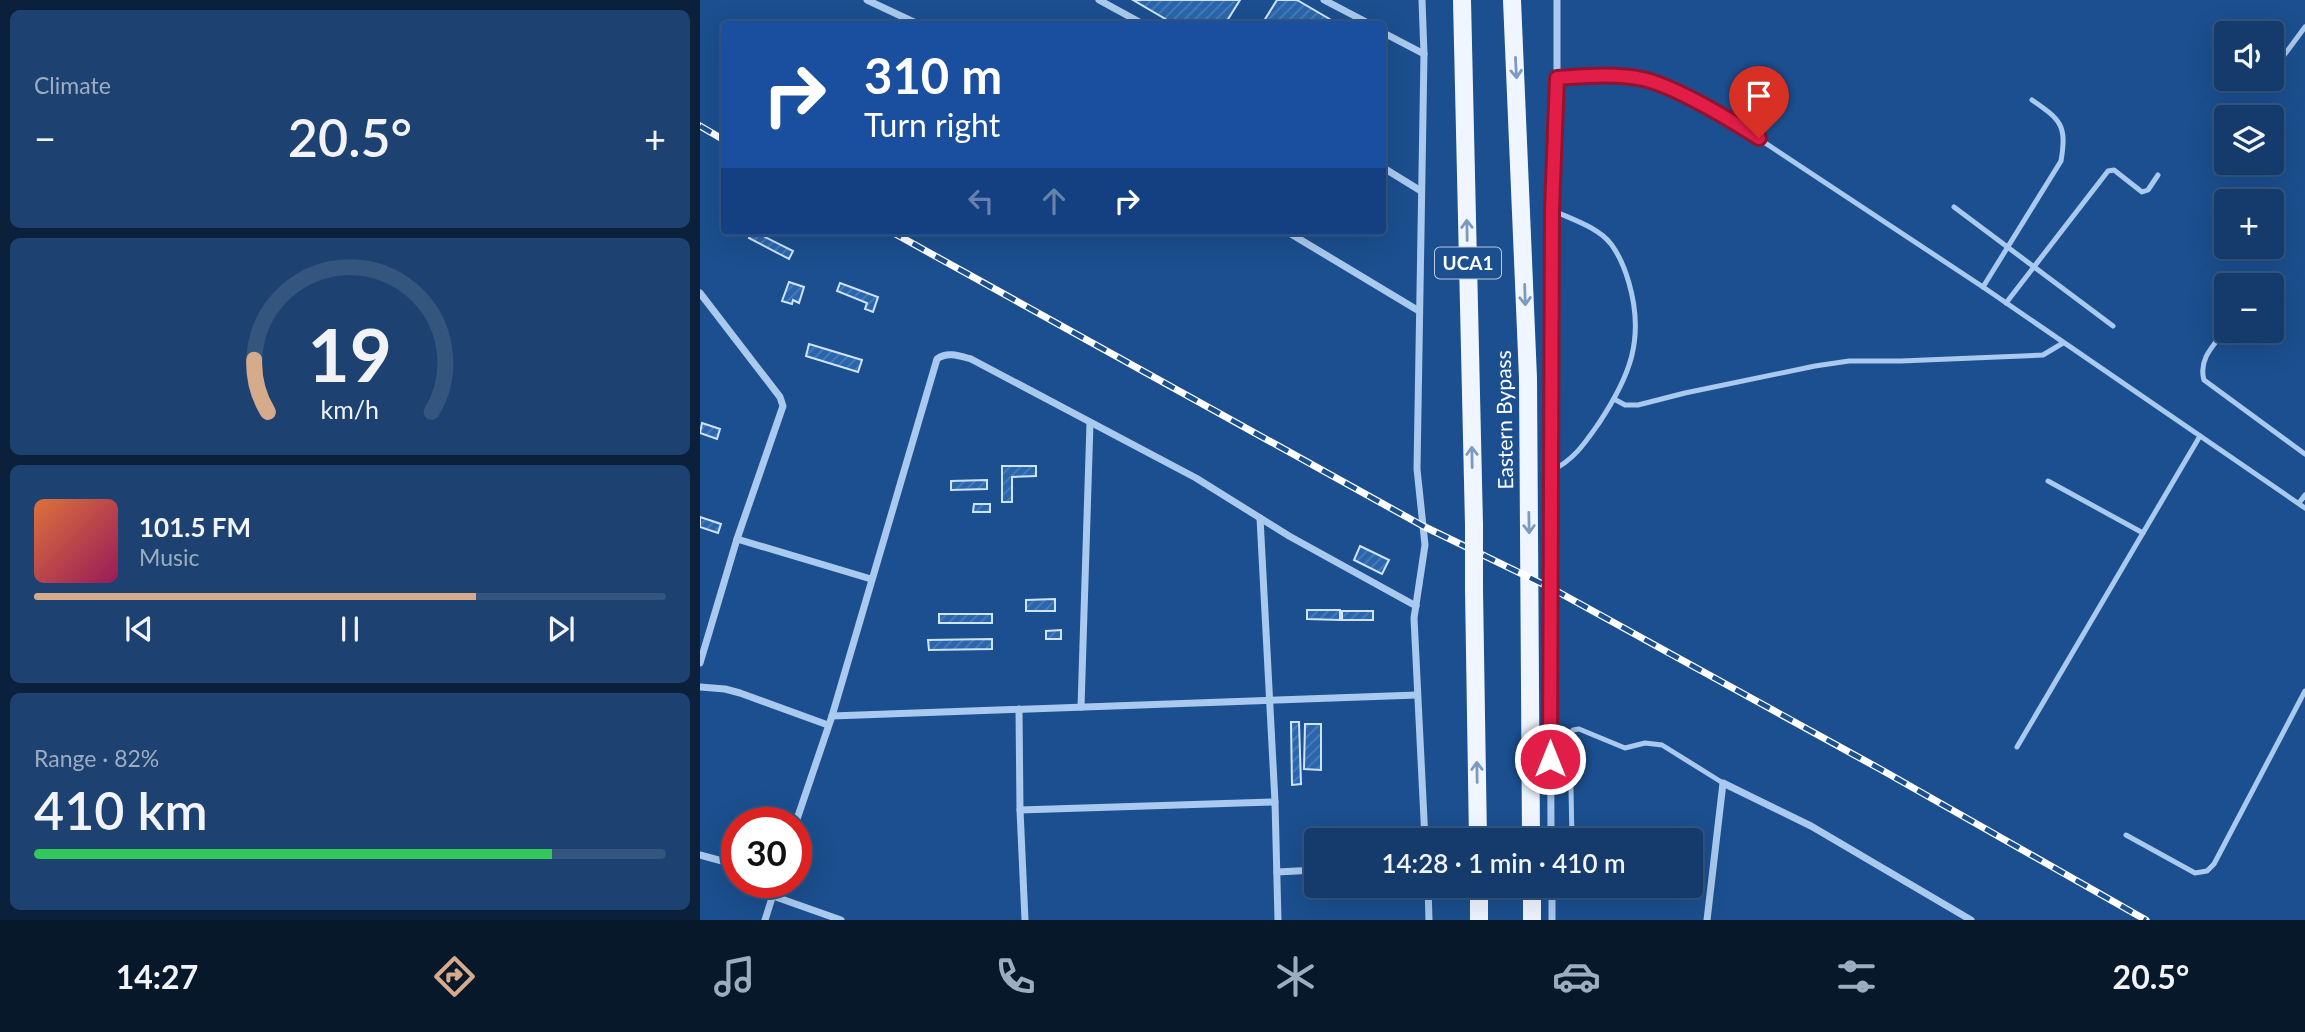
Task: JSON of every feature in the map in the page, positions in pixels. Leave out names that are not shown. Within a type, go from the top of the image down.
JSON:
[{"type":"main road","name":"Eastern Bypass","points":[[1462,0],[1478,828]]},
{"type":"main road","name":"Eastern Bypass","points":[[1512,0],[1528,378],[1531,828]]},
{"type":"main road","points":[[1479,898],[1479,920]]},
{"type":"main road","points":[[1532,898],[1532,920]]},
{"type":"street","points":[[867,0],[912,21]]},
{"type":"street","points":[[1099,0],[1138,21]]},
{"type":"street","points":[[1324,0],[1364,21]]},
{"type":"street","points":[[1422,0],[1424,54],[1417,469],[1425,545],[1416,606],[1417,695],[1424,828]]},
{"type":"street","points":[[1551,828],[1552,210],[1557,0]]},
{"type":"street","points":[[1386,34],[1424,54]]},
{"type":"street","points":[[1386,169],[1421,191]]},
{"type":"street","points":[[1293,235],[1419,311]]},
{"type":"street","points":[[700,293],[780,397],[783,406],[737,539],[700,663]]},
{"type":"street","points":[[801,807],[832,716],[937,359],[941,356],[953,354],[971,359],[1196,478],[1416,606]]},
{"type":"street","points":[[1081,707],[1090,423]]},
{"type":"street","points":[[1260,517],[1275,802],[1278,920]]},
{"type":"street","points":[[737,539],[871,579]]},
{"type":"street","points":[[700,687],[740,693],[828,725]]},
{"type":"street","points":[[832,716],[1417,695]]},
{"type":"street","points":[[1019,709],[1025,920]]},
{"type":"street","points":[[1707,920],[1723,783],[1811,826],[1971,920]]},
{"type":"street","points":[[1020,810],[1275,802]]},
{"type":"street","points":[[700,855],[721,861]]},
{"type":"street","points":[[1277,872],[1304,871]]},
{"type":"street","points":[[765,920],[772,898]]},
{"type":"street","points":[[779,898],[841,920]]},
{"type":"street","points":[[1428,898],[1429,920]]},
{"type":"street","points":[[1552,898],[1552,920]]},
{"type":"lane","points":[[2284,55],[2305,27]]},
{"type":"lane","points":[[1557,78],[1619,75],[1645,80],[1671,90],[1730,121],[1769,144],[1983,287],[2305,508]]},
{"type":"lane","points":[[1983,287],[2061,161],[2064,141],[2060,123],[2054,115],[2032,100]]},
{"type":"lane","points":[[2006,303],[2108,171],[2114,170],[2142,192],[2148,190],[2158,175]]},
{"type":"lane","points":[[1954,207],[2113,326]]},
{"type":"lane","points":[[1551,471],[1579,451],[1614,400],[1627,372],[1636,340],[1636,317],[1625,270],[1610,242],[1592,229],[1552,210]]},
{"type":"lane","points":[[1614,400],[1625,405],[1638,405],[1698,390],[1849,361],[2043,355],[2063,343]]},
{"type":"lane","points":[[2216,343],[2203,360],[2201,371],[2204,380],[2305,454]]},
{"type":"lane","points":[[2017,747],[2200,436]]},
{"type":"lane","points":[[2048,481],[2143,533]]},
{"type":"lane","points":[[2299,503],[2305,495]]},
{"type":"lane","points":[[2126,835],[2195,873],[2207,871],[2214,864],[2305,691]]},
{"type":"lane","points":[[1572,828],[1570,737],[1573,730],[1579,729],[1625,748],[1645,743],[1662,745],[1723,783]]},
{"type":"building","points":[[1133,0],[1240,0],[1227,21],[1169,21]]},
{"type":"building","points":[[1277,0],[1297,0],[1333,21],[1264,21]]},
{"type":"building","points":[[751,235],[761,235],[793,251],[789,259],[749,238]]},
{"type":"building","points":[[789,282],[804,287],[799,303],[793,300],[792,304],[782,301]]},
{"type":"building","points":[[840,283],[878,297],[873,312],[865,309],[867,303],[837,291]]},
{"type":"building","points":[[809,344],[862,360],[858,372],[806,356]]},
{"type":"building","points":[[702,423],[720,429],[717,439],[700,433]]},
{"type":"building","points":[[1002,466],[1036,466],[1036,476],[1012,477],[1012,502],[1002,502]]},
{"type":"building","points":[[987,480],[987,489],[951,490],[951,481]]},
{"type":"building","points":[[974,504],[990,504],[990,512],[973,512]]},
{"type":"building","points":[[700,517],[721,524],[718,533],[700,527]]},
{"type":"building","points":[[1360,546],[1389,560],[1382,574],[1354,560]]},
{"type":"building","points":[[1055,599],[1055,611],[1026,611],[1026,600]]},
{"type":"building","points":[[1307,610],[1340,610],[1340,620],[1307,619]]},
{"type":"building","points":[[1342,611],[1373,611],[1373,620],[1342,620]]},
{"type":"building","points":[[939,614],[992,614],[992,623],[939,623]]},
{"type":"building","points":[[1061,630],[1061,639],[1046,639],[1046,631]]},
{"type":"building","points":[[992,639],[992,649],[929,650],[928,640]]},
{"type":"building","points":[[1291,722],[1299,722],[1301,784],[1292,785]]},
{"type":"building","points":[[1305,724],[1321,724],[1321,770],[1304,769]]},
{"type":"railway","points":[[700,126],[721,138]]},
{"type":"railway","points":[[897,235],[1423,526],[1551,588],[1880,769],[2146,920]]},
{"type":"route","points":[[1550,759],[1552,210],[1557,78],[1619,75],[1645,80],[1709,109],[1759,138]]}]
